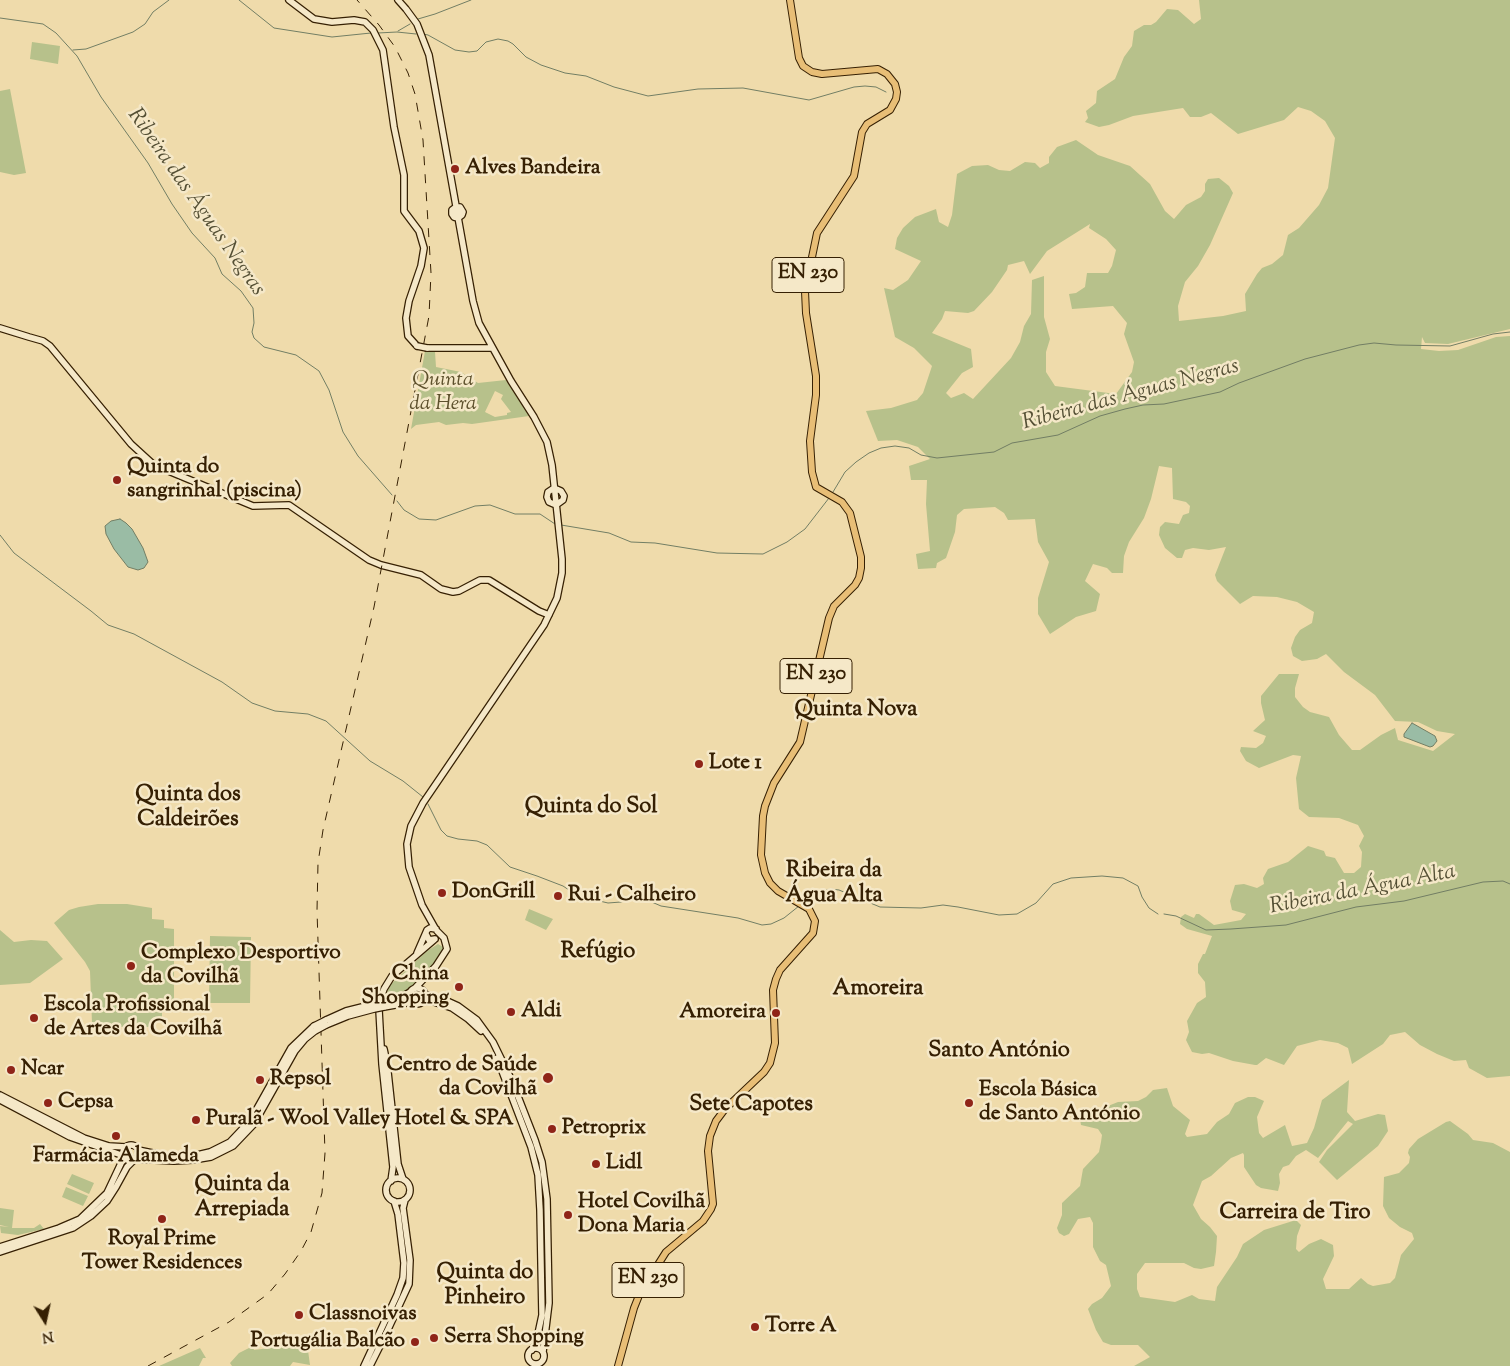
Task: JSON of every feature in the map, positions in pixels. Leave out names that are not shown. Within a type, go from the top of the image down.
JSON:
[{"type":"main road","points":[[288,0],[314,19],[332,22],[354,20],[365,22],[373,30],[383,50],[394,126],[404,175],[404,211],[419,231],[424,248],[421,266],[409,301],[406,318],[408,336],[417,346],[427,348],[492,348]]},
{"type":"main road","points":[[398,0],[406,9],[423,38],[429,55],[456,207],[452,210],[452,214],[458,218],[473,301],[479,323],[543,433],[549,449],[554,488]]},
{"type":"main road","name":"EN 230","points":[[618,1366],[640,1293],[666,1252],[703,1221],[711,1209],[708,1152],[710,1136],[716,1121],[724,1109],[764,1072],[770,1063],[775,1043],[773,990],[776,978],[780,970],[812,933],[815,921],[809,909],[778,891],[765,874],[761,855],[763,816],[774,783],[800,742],[828,618],[834,606],[855,585],[861,568],[861,557],[850,513],[842,502],[816,487],[814,482],[810,454],[810,430],[816,395],[816,376],[806,313],[806,285],[817,233],[854,176],[862,132],[867,124],[890,110],[896,99],[897,92],[895,84],[887,74],[878,69],[822,74],[812,72],[804,66],[799,58],[790,0]]},
{"type":"main road","points":[[0,328],[43,341],[50,346],[132,444],[154,465],[253,506],[289,505],[369,560],[421,575],[441,589],[453,592],[459,591],[480,580],[490,580],[549,615]]},
{"type":"main road","points":[[554,488],[559,489],[564,496],[561,502],[556,504],[549,502],[547,497],[548,492],[554,488]]},
{"type":"main road","points":[[417,953],[426,932],[427,917],[418,896],[408,859],[407,844],[413,822],[549,615],[562,573],[556,504]]},
{"type":"main road","points":[[540,610],[554,603]]},
{"type":"main road","points":[[540,610],[544,625]]},
{"type":"main road","points":[[405,1200],[394,1201],[389,1198],[386,1192],[386,1187],[391,1180],[393,1165],[382,1064],[379,1010],[381,995],[387,982],[417,953],[421,952],[435,939],[438,934],[432,921],[427,917]]},
{"type":"main road","points":[[0,1095],[78,1136],[109,1146],[133,1145],[138,1150],[154,1154],[184,1157],[210,1152],[230,1142],[250,1121],[292,1048],[314,1029],[346,1011],[374,1007],[400,998],[424,979],[448,949],[444,938],[436,930],[430,928],[426,932]]},
{"type":"main road","points":[[426,932],[429,940],[435,939],[446,943]]},
{"type":"main road","points":[[422,1002],[425,999],[424,979]]},
{"type":"main road","points":[[384,1004],[412,1002],[418,1004],[431,1001],[452,1008],[468,1019],[481,1032],[498,1060],[531,1146],[537,1168],[540,1191],[542,1294],[540,1325],[536,1343],[529,1354],[529,1363],[539,1365],[544,1358],[543,1352],[549,1303],[547,1199],[542,1162],[535,1140],[512,1081],[493,1042],[476,1020],[458,1006],[420,988],[412,990]]},
{"type":"main road","points":[[412,990],[409,997],[412,1002]]},
{"type":"main road","points":[[0,1100],[70,1137],[128,1160],[145,1159],[174,1162],[211,1156],[233,1146],[254,1124],[296,1050],[314,1029]]},
{"type":"main road","points":[[370,1366],[409,1284],[410,1260],[403,1208],[410,1191],[408,1184],[403,1179],[398,1164],[387,1062],[381,1037]]},
{"type":"main road","points":[[0,1247],[59,1228],[80,1219],[106,1193],[124,1157],[123,1151],[126,1146]]},
{"type":"main road","points":[[0,1252],[72,1228],[91,1216],[106,1201],[116,1187],[126,1167],[138,1155],[138,1150]]},
{"type":"main road","points":[[391,1180],[396,1178],[403,1179]]},
{"type":"main road","points":[[364,1366],[404,1278],[398,1214],[394,1201]]},
{"type":"main road","points":[[532,1350],[536,1348],[543,1352]]},
{"type":"green space","points":[[1199,0],[1510,0],[1510,329],[1448,344],[1425,343],[1422,337],[1421,349],[1439,351],[1458,350],[1496,337],[1510,336],[1510,1076],[1487,1078],[1469,1068],[1466,1060],[1454,1061],[1437,1054],[1420,1045],[1405,1032],[1390,1035],[1383,1044],[1352,1064],[1348,1048],[1338,1043],[1320,1040],[1297,1046],[1284,1065],[1266,1058],[1255,1065],[1233,1061],[1209,1053],[1192,1052],[1186,1040],[1189,1032],[1187,1021],[1197,1003],[1206,997],[1205,982],[1198,973],[1198,964],[1203,954],[1205,954],[1212,936],[1187,929],[1180,924],[1181,917],[1185,914],[1194,918],[1196,914],[1199,914],[1214,925],[1241,920],[1246,914],[1232,910],[1230,901],[1235,885],[1244,884],[1257,888],[1264,884],[1263,878],[1268,869],[1288,862],[1308,846],[1324,851],[1326,856],[1335,858],[1344,873],[1354,873],[1361,867],[1362,852],[1359,846],[1364,836],[1358,825],[1339,818],[1309,817],[1299,809],[1296,778],[1301,756],[1293,755],[1259,768],[1246,761],[1240,751],[1241,747],[1256,748],[1263,743],[1266,736],[1253,731],[1265,720],[1261,696],[1279,674],[1299,674],[1295,688],[1295,697],[1310,712],[1329,717],[1339,735],[1352,750],[1360,750],[1381,735],[1395,728],[1398,740],[1433,751],[1455,734],[1437,731],[1418,722],[1395,721],[1375,695],[1344,672],[1326,654],[1317,659],[1302,661],[1293,656],[1291,648],[1295,637],[1300,630],[1312,623],[1314,612],[1297,602],[1277,597],[1253,596],[1240,604],[1217,581],[1215,575],[1226,547],[1209,550],[1193,548],[1185,550],[1182,558],[1177,558],[1165,548],[1159,535],[1160,527],[1165,522],[1179,524],[1183,515],[1189,513],[1190,506],[1186,502],[1173,499],[1172,468],[1159,466],[1144,518],[1129,542],[1124,556],[1123,573],[1112,573],[1107,568],[1093,564],[1085,581],[1100,594],[1096,611],[1076,617],[1050,634],[1038,614],[1038,598],[1049,562],[1038,542],[1035,519],[1008,520],[1004,513],[995,507],[964,509],[957,515],[955,532],[946,558],[937,563],[936,568],[918,569],[916,554],[930,551],[926,504],[927,480],[911,480],[909,466],[930,459],[918,447],[897,440],[878,441],[866,411],[891,408],[917,400],[923,393],[932,366],[914,348],[895,337],[884,288],[893,290],[908,280],[921,261],[895,249],[897,238],[903,228],[915,217],[936,209],[939,222],[948,227],[952,215],[957,174],[972,166],[988,165],[999,170],[1010,171],[1025,162],[1035,163],[1040,168],[1049,163],[1049,157],[1057,147],[1076,140],[1098,155],[1130,166],[1150,184],[1165,211],[1174,219],[1186,205],[1201,197],[1205,191],[1205,184],[1208,179],[1219,178],[1229,186],[1233,193],[1210,245],[1198,266],[1185,282],[1178,306],[1179,321],[1223,316],[1246,311],[1245,294],[1257,274],[1262,268],[1272,264],[1283,255],[1288,235],[1299,228],[1319,205],[1328,188],[1335,138],[1325,121],[1311,111],[1298,107],[1284,120],[1238,134],[1211,113],[1201,117],[1190,117],[1183,108],[1133,116],[1099,127],[1085,122],[1088,118],[1086,111],[1096,103],[1097,91],[1115,79],[1124,57],[1132,46],[1134,31],[1144,25],[1151,25],[1156,22],[1167,9],[1178,10],[1194,24],[1201,19]],"holes":[[[1090,224],[1089,228],[1106,239],[1116,250],[1112,266],[1108,273],[1087,273],[1085,287],[1076,293],[1069,294],[1072,309],[1113,306],[1127,323],[1124,334],[1134,362],[1132,372],[1116,394],[1055,386],[1046,372],[1046,352],[1050,339],[1044,317],[1044,276],[1032,280],[1031,314],[1024,326],[1020,342],[1011,358],[973,399],[964,393],[951,398],[946,393],[962,373],[973,367],[971,349],[932,333],[945,311],[968,313],[974,311],[992,292],[1007,270],[1008,265],[1024,261],[1030,274],[1047,251]]]},
{"type":"green space","points":[[32,42],[60,46],[58,64],[30,59]]},
{"type":"green space","points":[[10,89],[26,173],[14,175],[0,172],[0,91]]},
{"type":"green space","name":"Quinta da Hera","points":[[425,351],[435,352],[436,367],[461,372],[478,383],[506,380],[529,416],[472,424],[446,425],[439,422],[416,425],[411,429]],"holes":[[[495,391],[503,395],[501,399],[511,412],[507,413],[507,415],[495,417],[485,412]]]},
{"type":"green space","name":"Complexo Desportivo da Covilhã","points":[[98,904],[127,904],[152,908],[152,919],[164,920],[164,928],[174,929],[174,1009],[162,1009],[162,1018],[152,1019],[151,1026],[149,1027],[96,1027],[92,1023],[90,971],[54,923],[69,910]]},
{"type":"green space","points":[[529,909],[553,919],[546,930],[525,920]]},
{"type":"green space","points":[[0,930],[14,942],[47,941],[63,959],[30,983],[0,985]]},
{"type":"green space","points":[[210,936],[251,937],[250,1003],[209,1003]]},
{"type":"green space","points":[[438,944],[444,950],[428,971],[406,992],[384,999],[391,984],[427,951]]},
{"type":"green space","points":[[1349,1080],[1347,1112],[1355,1121],[1378,1114],[1385,1115],[1388,1131],[1378,1146],[1337,1180],[1319,1162],[1327,1150],[1353,1124],[1348,1121],[1318,1158],[1306,1150],[1296,1156],[1289,1165],[1283,1167],[1279,1174],[1280,1183],[1278,1191],[1261,1188],[1256,1185],[1244,1167],[1243,1153],[1231,1158],[1211,1176],[1202,1181],[1193,1205],[1201,1219],[1217,1236],[1214,1266],[1201,1269],[1184,1263],[1145,1263],[1137,1274],[1137,1289],[1140,1297],[1175,1302],[1192,1295],[1199,1299],[1215,1301],[1217,1287],[1237,1257],[1243,1244],[1264,1230],[1296,1220],[1301,1225],[1297,1236],[1296,1249],[1299,1252],[1309,1244],[1321,1239],[1333,1245],[1334,1256],[1323,1279],[1326,1289],[1349,1289],[1361,1278],[1373,1286],[1390,1283],[1395,1278],[1401,1255],[1414,1239],[1412,1233],[1400,1227],[1389,1218],[1383,1206],[1384,1177],[1399,1173],[1409,1163],[1409,1149],[1418,1139],[1450,1121],[1473,1140],[1493,1143],[1510,1152],[1510,1366],[1134,1366],[1150,1357],[1138,1345],[1111,1345],[1103,1342],[1088,1309],[1102,1298],[1111,1286],[1106,1265],[1100,1261],[1093,1247],[1093,1223],[1090,1217],[1078,1219],[1069,1234],[1064,1236],[1059,1233],[1057,1228],[1062,1215],[1062,1203],[1080,1186],[1083,1169],[1099,1152],[1101,1142],[1102,1135],[1098,1129],[1081,1125],[1079,1113],[1084,1109],[1103,1108],[1118,1102],[1138,1101],[1146,1097],[1153,1090],[1167,1088],[1173,1106],[1190,1120],[1185,1134],[1187,1137],[1207,1134],[1217,1122],[1229,1114],[1235,1103],[1248,1097],[1255,1097],[1264,1101],[1257,1117],[1259,1133],[1263,1138],[1285,1125],[1292,1146],[1307,1143],[1314,1128],[1322,1100]]},
{"type":"green space","points":[[72,1174],[94,1183],[89,1194],[67,1184]]},
{"type":"green space","points":[[66,1187],[88,1196],[83,1206],[62,1197]]},
{"type":"green space","points":[[0,1208],[14,1210],[12,1228],[34,1228],[40,1224],[44,1229],[18,1235],[1,1233],[0,1226],[9,1227],[0,1225]]},
{"type":"green space","points":[[307,1343],[310,1365],[293,1362],[290,1366],[232,1366],[230,1363],[239,1353],[249,1348],[253,1347],[254,1350]]},
{"type":"green space","points":[[200,1348],[206,1358],[203,1358],[199,1366],[159,1366]]},
{"type":"shaded area","points":[[120,519],[132,529],[143,548],[148,562],[144,568],[138,570],[128,567],[114,549],[106,534],[105,526],[111,521]]},
{"type":"shaded area","points":[[1412,723],[1435,736],[1437,741],[1433,746],[1430,747],[1404,737]]},
{"type":"waterway","points":[[73,50],[86,49],[133,32],[145,24],[153,12],[169,0]]},
{"type":"waterway","points":[[239,0],[274,28],[332,37],[371,33]]},
{"type":"waterway","points":[[418,19],[471,0]]},
{"type":"waterway","name":"Ribeira das Águas Negras","points":[[0,18],[43,24],[56,33],[77,56],[101,97],[148,163],[192,233],[215,258],[222,274],[241,291],[253,308],[254,323],[252,332],[254,338],[264,347],[296,355],[319,371],[329,390],[343,432],[358,456],[392,495]]},
{"type":"waterway","points":[[398,31],[410,24]]},
{"type":"waterway","points":[[378,33],[416,34]]},
{"type":"waterway","points":[[423,34],[455,50],[469,52],[477,51],[486,42],[498,39],[508,41],[526,57],[541,65],[565,73],[586,76],[614,87],[648,96],[698,89],[743,88],[809,100],[854,87],[876,87],[886,92]]},
{"type":"waterway","name":"Ribeira das Águas Negras","points":[[833,492],[845,472],[869,453],[881,448],[895,446],[909,448],[921,455],[937,458],[994,452],[1012,443],[1058,435],[1100,416],[1125,409],[1143,405],[1164,404],[1220,392],[1239,383],[1305,359],[1359,345],[1374,343],[1450,346],[1493,334],[1510,332]]},
{"type":"waterway","name":"Ribeira das Águas Negras","points":[[561,525],[609,533],[631,542],[655,543],[717,553],[763,554],[787,542],[805,529],[829,498]]},
{"type":"waterway","name":"Ribeira das Águas Negras","points":[[397,501],[404,510],[419,519],[436,520],[475,506],[490,505],[515,514],[540,514],[555,524]]},
{"type":"waterway","name":"Ribeira da Água Alta","points":[[0,535],[14,553],[108,625],[134,634],[222,682],[252,703],[275,711],[308,714],[326,721],[370,761],[403,781],[423,797]]},
{"type":"waterway","name":"Ribeira da Água Alta","points":[[428,804],[441,830],[447,836],[477,841],[487,845],[510,867],[563,886],[575,894],[591,899],[608,903],[635,898],[647,900],[661,906],[738,918],[762,925],[771,924],[784,918],[799,906]]},
{"type":"waterway","name":"Ribeira da Água Alta","points":[[803,901],[809,894],[830,889],[839,890],[880,907],[921,908],[943,905],[999,915],[1017,914],[1036,903],[1053,884],[1071,878],[1102,876],[1123,878],[1138,886],[1149,908],[1158,914]]},
{"type":"waterway","name":"Ribeira da Água Alta","points":[[1164,914],[1176,916],[1206,930],[1286,925],[1356,907],[1404,901],[1483,882],[1503,881],[1510,884]]},
{"type":"railway","points":[[148,1366],[229,1322],[268,1294],[301,1251],[311,1232],[322,1193],[325,1153],[317,911],[318,863],[323,830],[374,607],[429,316],[431,273],[423,140],[415,94],[408,73],[395,47],[357,0]]},
{"type":"place","name":"Alves Bandeira","points":[[455,169]]},
{"type":"place","name":"Quinta do sangrinhal (piscina)","points":[[117,480]]},
{"type":"place","name":"Lote 1","points":[[699,764]]},
{"type":"place","name":"DonGrill","points":[[442,893]]},
{"type":"place","name":"Rui - Calheiro","points":[[558,896]]},
{"type":"place","name":"Complexo Desportivo da Covilhã","points":[[131,966]]},
{"type":"place","name":"China Shopping","points":[[459,987]]},
{"type":"place","name":"Aldi","points":[[511,1012]]},
{"type":"place","name":"Amoreira","points":[[776,1013]]},
{"type":"place","name":"Escola Profissional de Artes da Covilhã","points":[[34,1018]]},
{"type":"place","name":"Ncar","points":[[11,1070]]},
{"type":"place","name":"Centro de Saúde da Covilhã","points":[[548,1078]]},
{"type":"place","name":"Repsol","points":[[260,1080]]},
{"type":"place","name":"Cepsa","points":[[48,1103]]},
{"type":"place","name":"Escola Básica de Santo António","points":[[969,1103]]},
{"type":"place","name":"Puralã - Wool Valley Hotel & SPA","points":[[196,1120]]},
{"type":"place","name":"Petroprix","points":[[552,1129]]},
{"type":"place","name":"Farmácia Alameda","points":[[116,1136]]},
{"type":"place","name":"Lidl","points":[[596,1164]]},
{"type":"place","name":"Hotel Covilhã Dona Maria","points":[[568,1215]]},
{"type":"place","name":"Royal Prime Tower Residences","points":[[162,1219]]},
{"type":"place","name":"Classnoivas","points":[[299,1315]]},
{"type":"place","name":"Torre A","points":[[755,1327]]},
{"type":"place","name":"Serra Shopping","points":[[434,1338]]},
{"type":"place","name":"Portugália Balcão","points":[[415,1342]]},
{"type":"district","name":"Quinta Nova","points":[[856,711]]},
{"type":"district","name":"Quinta dos Caldeirões","points":[[188,808]]},
{"type":"district","name":"Quinta do Sol","points":[[591,808]]},
{"type":"district","name":"Ribeira da Água Alta","points":[[834,884]]},
{"type":"district","name":"Refúgio","points":[[598,953]]},
{"type":"district","name":"Amoreira","points":[[878,990]]},
{"type":"district","name":"Santo António","points":[[999,1052]]},
{"type":"district","name":"Sete Capotes","points":[[751,1106]]},
{"type":"district","name":"Quinta da Arrepiada","points":[[242,1198]]},
{"type":"district","name":"Carreira de Tiro","points":[[1295,1214]]},
{"type":"district","name":"Quinta do Pinheiro","points":[[485,1286]]}]
